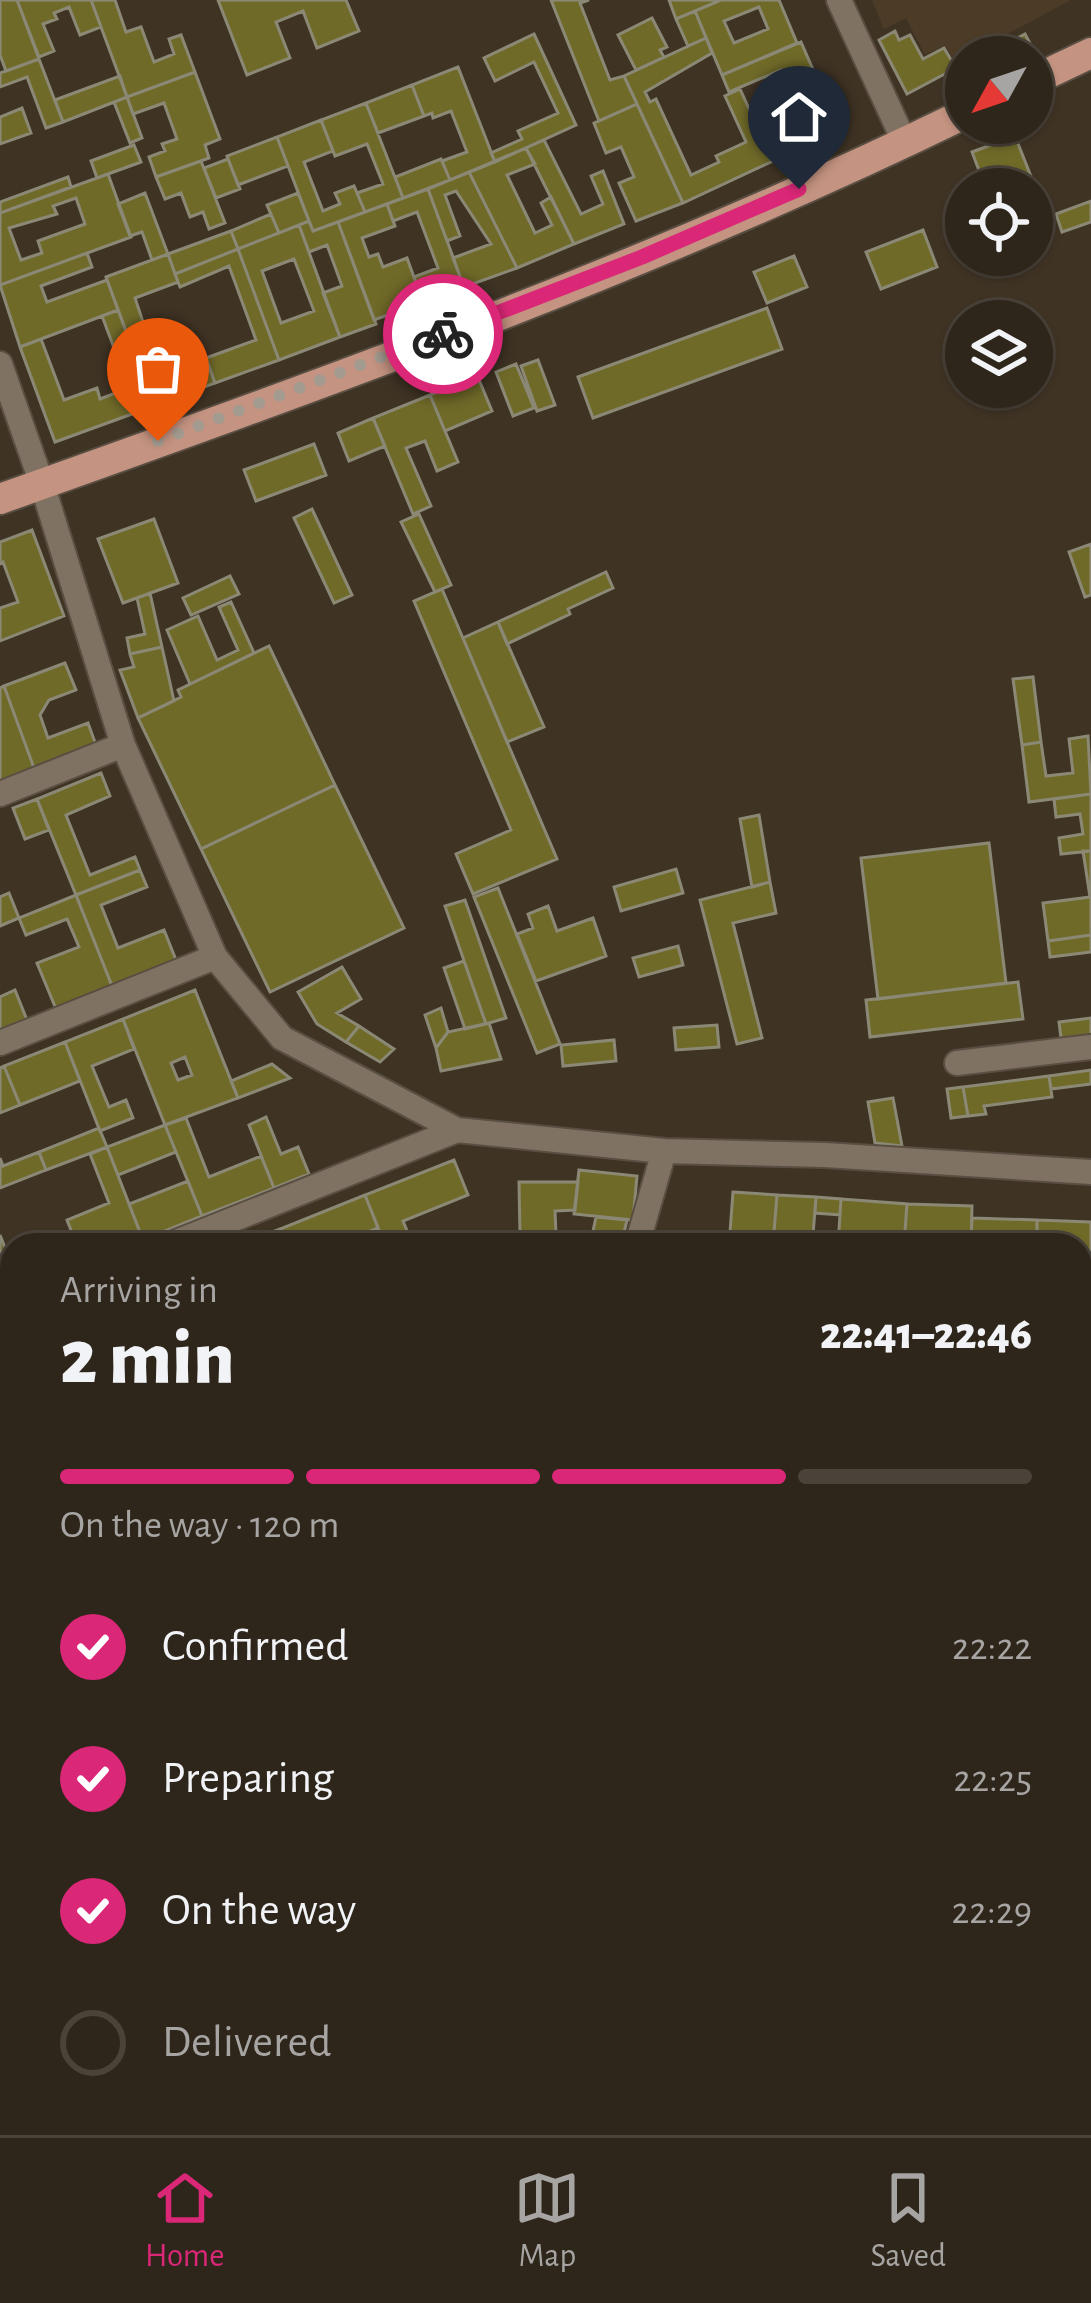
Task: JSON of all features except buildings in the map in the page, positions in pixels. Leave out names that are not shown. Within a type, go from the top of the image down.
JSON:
[{"type":"main road","points":[[1053,71],[1091,53]]},
{"type":"main road","points":[[0,499],[642,257],[945,123]]},
{"type":"street","points":[[838,0],[905,143]]},
{"type":"street","points":[[0,364],[123,745],[214,957],[282,1038],[457,1130],[664,1151],[825,1155],[1091,1172]]},
{"type":"street","points":[[0,794],[123,745]]},
{"type":"street","points":[[0,1043],[214,957]]},
{"type":"street","points":[[957,1063],[1091,1047]]},
{"type":"street","points":[[199,1233],[457,1130]]},
{"type":"street","points":[[640,1233],[664,1151]]},
{"type":"shaded area","points":[[872,0],[1071,0],[1004,36],[945,36],[945,45],[925,55],[906,18],[884,29]]},
{"type":"way so far","points":[[158,441],[443,334]]},
{"type":"route","points":[[443,334],[642,257],[799,189]]}]
